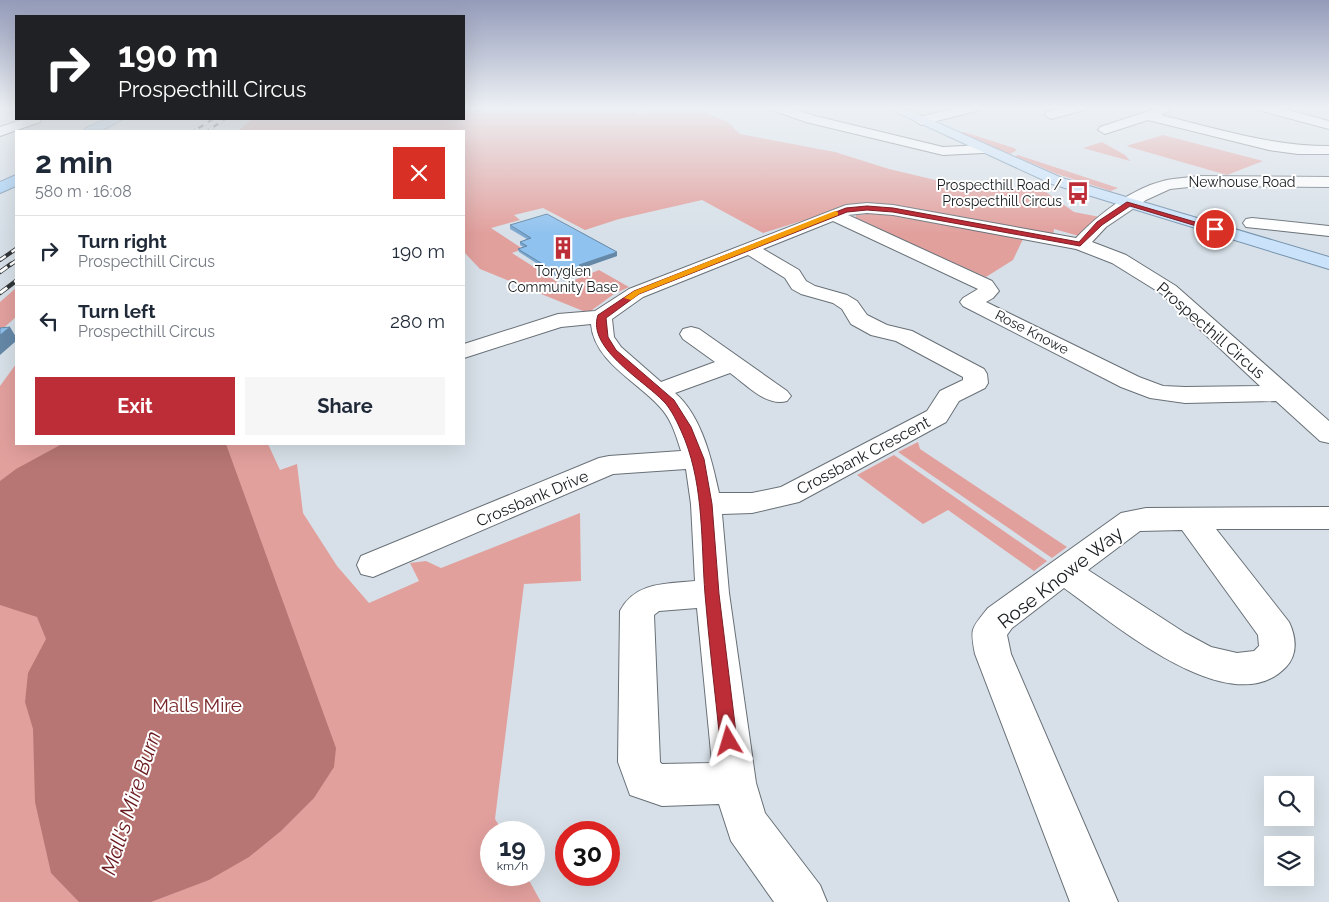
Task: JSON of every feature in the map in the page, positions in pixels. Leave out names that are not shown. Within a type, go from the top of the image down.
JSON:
[{"type":"highway","points":[[0,172],[15,165]]},
{"type":"highway","points":[[0,188],[15,180]]},
{"type":"main road","points":[[983,149],[1057,181],[1329,263]]},
{"type":"street","points":[[935,149],[943,151],[981,149]]},
{"type":"street","points":[[1291,149],[1329,150]]},
{"type":"street","name":"Newhouse Road","points":[[1129,204],[1166,185],[1183,182],[1329,182]]},
{"type":"street","points":[[1080,244],[1100,224],[1129,204]]},
{"type":"street","name":"Prospecthill Circus","points":[[601,317],[636,293],[750,249],[833,214],[856,208],[893,210],[1080,244],[1119,259],[1169,290],[1329,435]]},
{"type":"street","name":"Rose Knowe","points":[[833,214],[985,285],[989,291],[970,302],[1159,393],[1185,395],[1284,393]]},
{"type":"street","points":[[1252,223],[1329,231]]},
{"type":"street","name":"Crossbank Crescent","points":[[706,504],[752,503],[789,495],[937,416],[949,396],[976,383],[975,374],[904,336],[879,330],[860,319],[850,305],[840,299],[804,288],[799,285],[792,274],[750,249]]},
{"type":"street","points":[[465,351],[558,321],[601,317],[603,337],[613,352],[670,402],[686,427],[698,459],[706,504],[712,594],[735,783],[747,825],[803,902]]},
{"type":"street","points":[[692,334],[778,396]]},
{"type":"street","points":[[659,392],[733,363]]},
{"type":"street","name":"Crossbank Drive","points":[[373,565],[608,465],[698,459]]},
{"type":"street","name":"Rose Knowe Way","points":[[1094,902],[992,654],[989,634],[1000,618],[1132,521],[1146,519],[1329,518]]},
{"type":"street","points":[[1064,572],[1172,644],[1204,661],[1237,669],[1263,666],[1278,652],[1276,632],[1191,519]]},
{"type":"street","points":[[712,594],[657,598],[646,602],[637,611],[639,762],[645,780],[662,785],[735,783]]},
{"type":"green space","points":[[465,149],[820,149],[889,169],[948,183],[1043,190],[1074,212],[1100,217],[1079,236],[1054,229],[1053,237],[846,207],[763,233],[702,200],[619,219],[585,230],[543,208],[514,215],[520,220],[491,228],[523,249],[512,253],[562,285],[599,270],[629,287],[614,294],[588,313],[480,269],[465,253]]},
{"type":"green space","points":[[999,149],[1017,150],[1010,154]]},
{"type":"green space","points":[[1087,149],[1115,149],[1125,155],[1130,161]]},
{"type":"green space","points":[[1137,149],[1217,149],[1263,161],[1227,175]]},
{"type":"green space","points":[[1018,155],[1118,188],[1111,191],[1057,174],[1015,156]]},
{"type":"green space","points":[[878,213],[1023,239],[1013,260],[986,277],[855,219],[856,215]]},
{"type":"green space","points":[[15,289],[15,318],[0,331],[0,302]]},
{"type":"green space","name":"Malls Mire","points":[[15,365],[15,445],[268,445],[280,470],[297,464],[303,513],[337,566],[369,603],[419,581],[410,563],[426,561],[441,568],[580,513],[581,581],[524,584],[496,821],[480,821],[480,886],[532,886],[541,902],[0,902],[0,386]]},
{"type":"green space","points":[[918,442],[920,449],[1067,547],[1052,558],[898,452]]},
{"type":"green space","points":[[894,455],[1047,561],[1034,571],[948,510],[923,524],[857,475]]},
{"type":"water","name":"Mall's Mire Burn","points":[[60,445],[226,445],[336,748],[334,767],[314,798],[281,831],[249,857],[209,880],[151,902],[79,902],[51,873],[35,802],[33,729],[25,702],[28,673],[46,639],[37,617],[0,605],[0,481],[16,469]]},
{"type":"building","name":"Toryglen Community Base","points":[[547,214],[617,252],[579,265],[586,269],[564,277],[518,249],[527,246],[520,242],[531,238],[510,225]]},
{"type":"building","points":[[10,327],[0,335],[0,328]]},
{"type":"railway","points":[[0,260],[15,250]]},
{"type":"railway","points":[[10,265],[15,262]]},
{"type":"railway","points":[[0,272],[11,264]]},
{"type":"railway","points":[[0,293],[15,282]]},
{"type":"slow traffic","points":[[628,298],[692,270],[750,249],[835,214]]},
{"type":"place","name":"Prospecthill Road / Prospecthill Circus","points":[[1078,193]]},
{"type":"place","name":"Toryglen Community Base","points":[[563,248]]},
{"type":"route","points":[[729,741],[712,594],[706,504],[698,459],[686,427],[670,402],[613,352],[603,337],[601,317],[636,293],[750,249],[810,223],[856,208],[893,210],[1080,244],[1100,224],[1129,204],[1215,229]]}]
